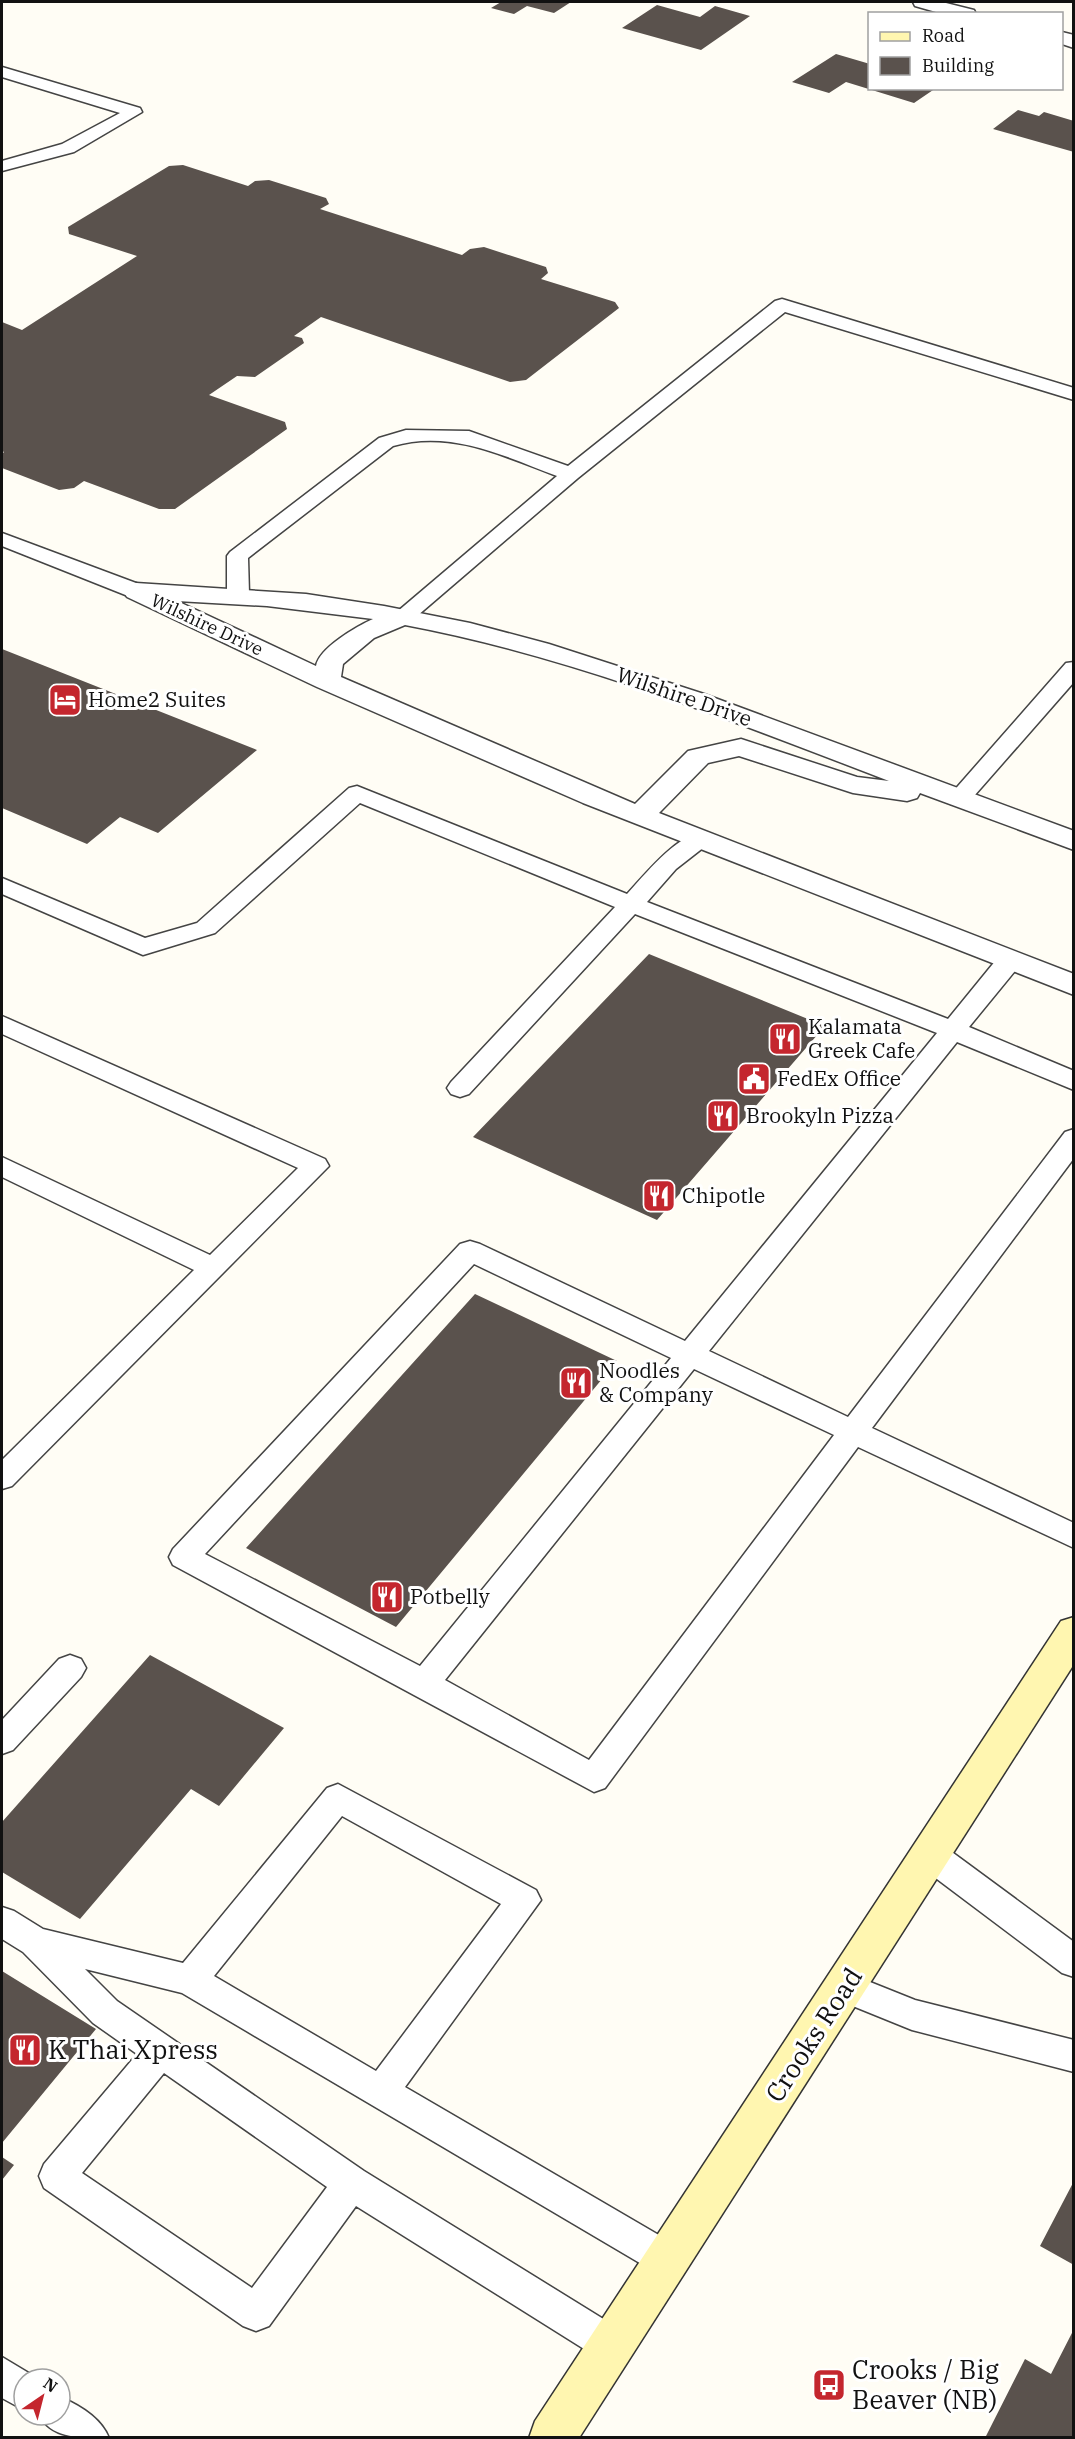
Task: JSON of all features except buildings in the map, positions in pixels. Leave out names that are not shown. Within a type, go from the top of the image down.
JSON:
[{"type":"main road","name":"Crooks Road","points":[[552,2438],[1074,1632]]},
{"type":"street","points":[[922,2],[960,12]]},
{"type":"street","name":"Wilshire Drive","points":[[136,591],[238,594],[402,617],[461,629],[598,667],[703,701],[1074,841]]},
{"type":"street","name":"Wilshire Drive","points":[[136,591],[327,681],[640,815],[1074,985]]},
{"type":"street","points":[[327,681],[330,662],[365,632],[402,617]]},
{"type":"street","name":"Wilshire Drive","points":[[640,815],[698,757],[741,747],[853,785],[959,799]]},
{"type":"lane","points":[[2,72],[134,112],[68,148],[2,166]]},
{"type":"lane","points":[[402,617],[571,474],[782,305],[1074,394]]},
{"type":"lane","points":[[238,594],[237,556],[386,442],[412,434],[469,438],[571,474]]},
{"type":"lane","points":[[2,538],[136,591]]},
{"type":"lane","points":[[959,799],[1074,668]]},
{"type":"lane","points":[[2,885],[143,947],[206,928],[357,793],[515,859],[953,1030],[1074,1081]]},
{"type":"lane","points":[[459,1088],[634,904],[668,864],[700,838]]},
{"type":"lane","points":[[424,1683],[1010,960]]},
{"type":"lane","points":[[2,1023],[316,1166],[2,1478]]},
{"type":"lane","points":[[1074,1138],[854,1431],[831,1458],[594,1778],[424,1683],[184,1557],[470,1251],[691,1354],[854,1431],[1074,1536]]},
{"type":"lane","points":[[2,1166],[214,1268]]},
{"type":"lane","points":[[2,1741],[70,1668]]},
{"type":"lane","points":[[190,1980],[338,1798],[524,1900],[381,2092]]},
{"type":"lane","points":[[929,1854],[1074,1962]]},
{"type":"lane","points":[[2,1921],[35,1942],[105,2012],[351,2183],[613,2346]]},
{"type":"lane","points":[[35,1942],[190,1980],[668,2260]]},
{"type":"lane","points":[[845,1987],[912,2015],[1074,2056]]},
{"type":"lane","points":[[161,2050],[57,2176],[256,2313],[351,2183]]},
{"type":"lane","points":[[72,2425],[90,2438]]},
{"type":"place","name":"Home2 Suites","points":[[65,700]]},
{"type":"place","name":"Kalamata Greek Cafe","points":[[785,1039]]},
{"type":"place","name":"FedEx Office","points":[[754,1079]]},
{"type":"place","name":"Brookyln Pizza","points":[[723,1116]]},
{"type":"place","name":"Chipotle","points":[[659,1196]]},
{"type":"place","name":"Noodles & Company","points":[[576,1383]]},
{"type":"place","name":"Potbelly","points":[[387,1597]]},
{"type":"place","name":"K Thai Xpress","points":[[25,2050]]},
{"type":"place","name":"Crooks / Big Beaver (NB)","points":[[829,2385]]}]
